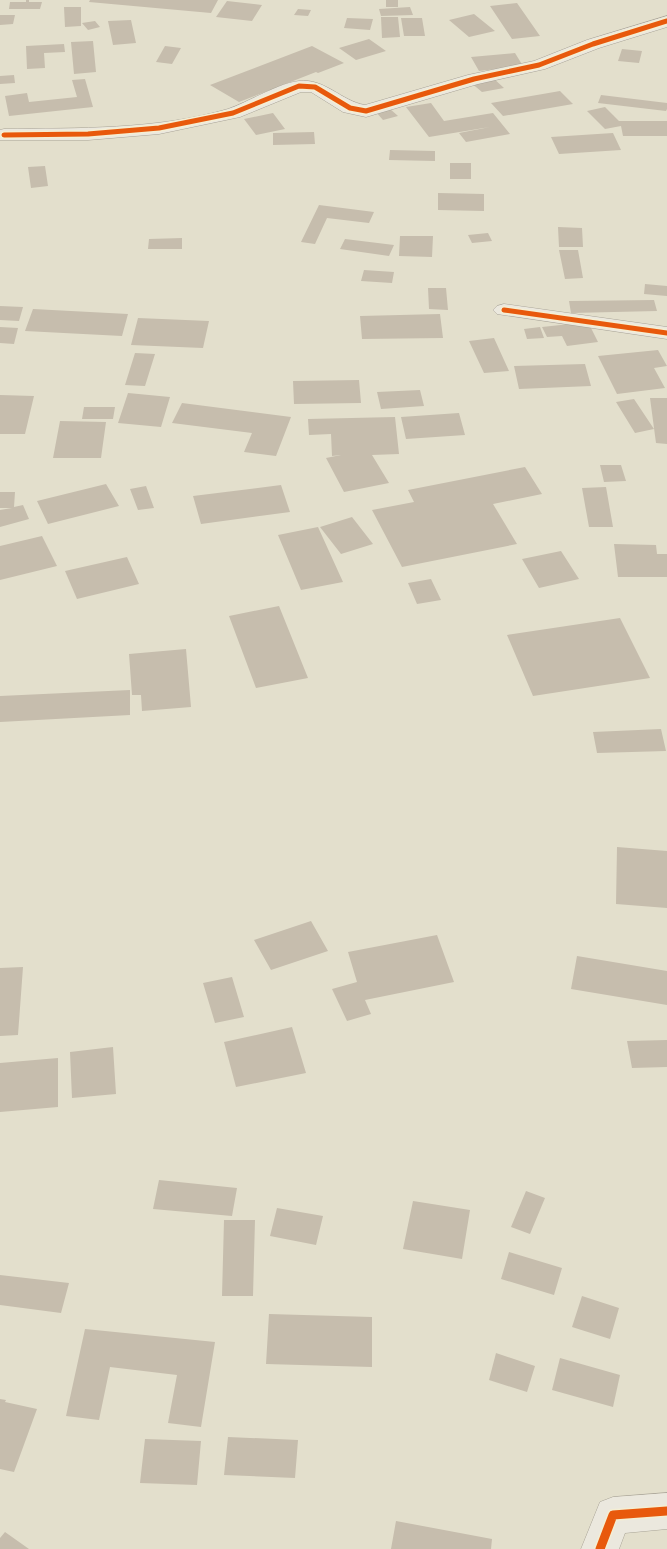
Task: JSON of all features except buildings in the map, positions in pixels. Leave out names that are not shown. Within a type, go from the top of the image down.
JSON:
[{"type":"street","points":[[4,135],[88,134],[159,128],[233,113],[299,86],[316,87],[350,108],[366,111],[474,79],[539,65],[593,44],[667,21]]},
{"type":"street","points":[[504,310],[667,332]]},
{"type":"street","points":[[600,1549],[612,1515],[667,1511]]},
{"type":"cycle path","points":[[4,135],[88,134],[159,128],[233,113],[299,86],[315,87],[350,108],[366,111],[474,79],[539,65],[593,44],[667,21]]},
{"type":"cycle path","points":[[504,310],[667,333]]},
{"type":"cycle path","points":[[600,1549],[613,1515],[667,1511]]}]
